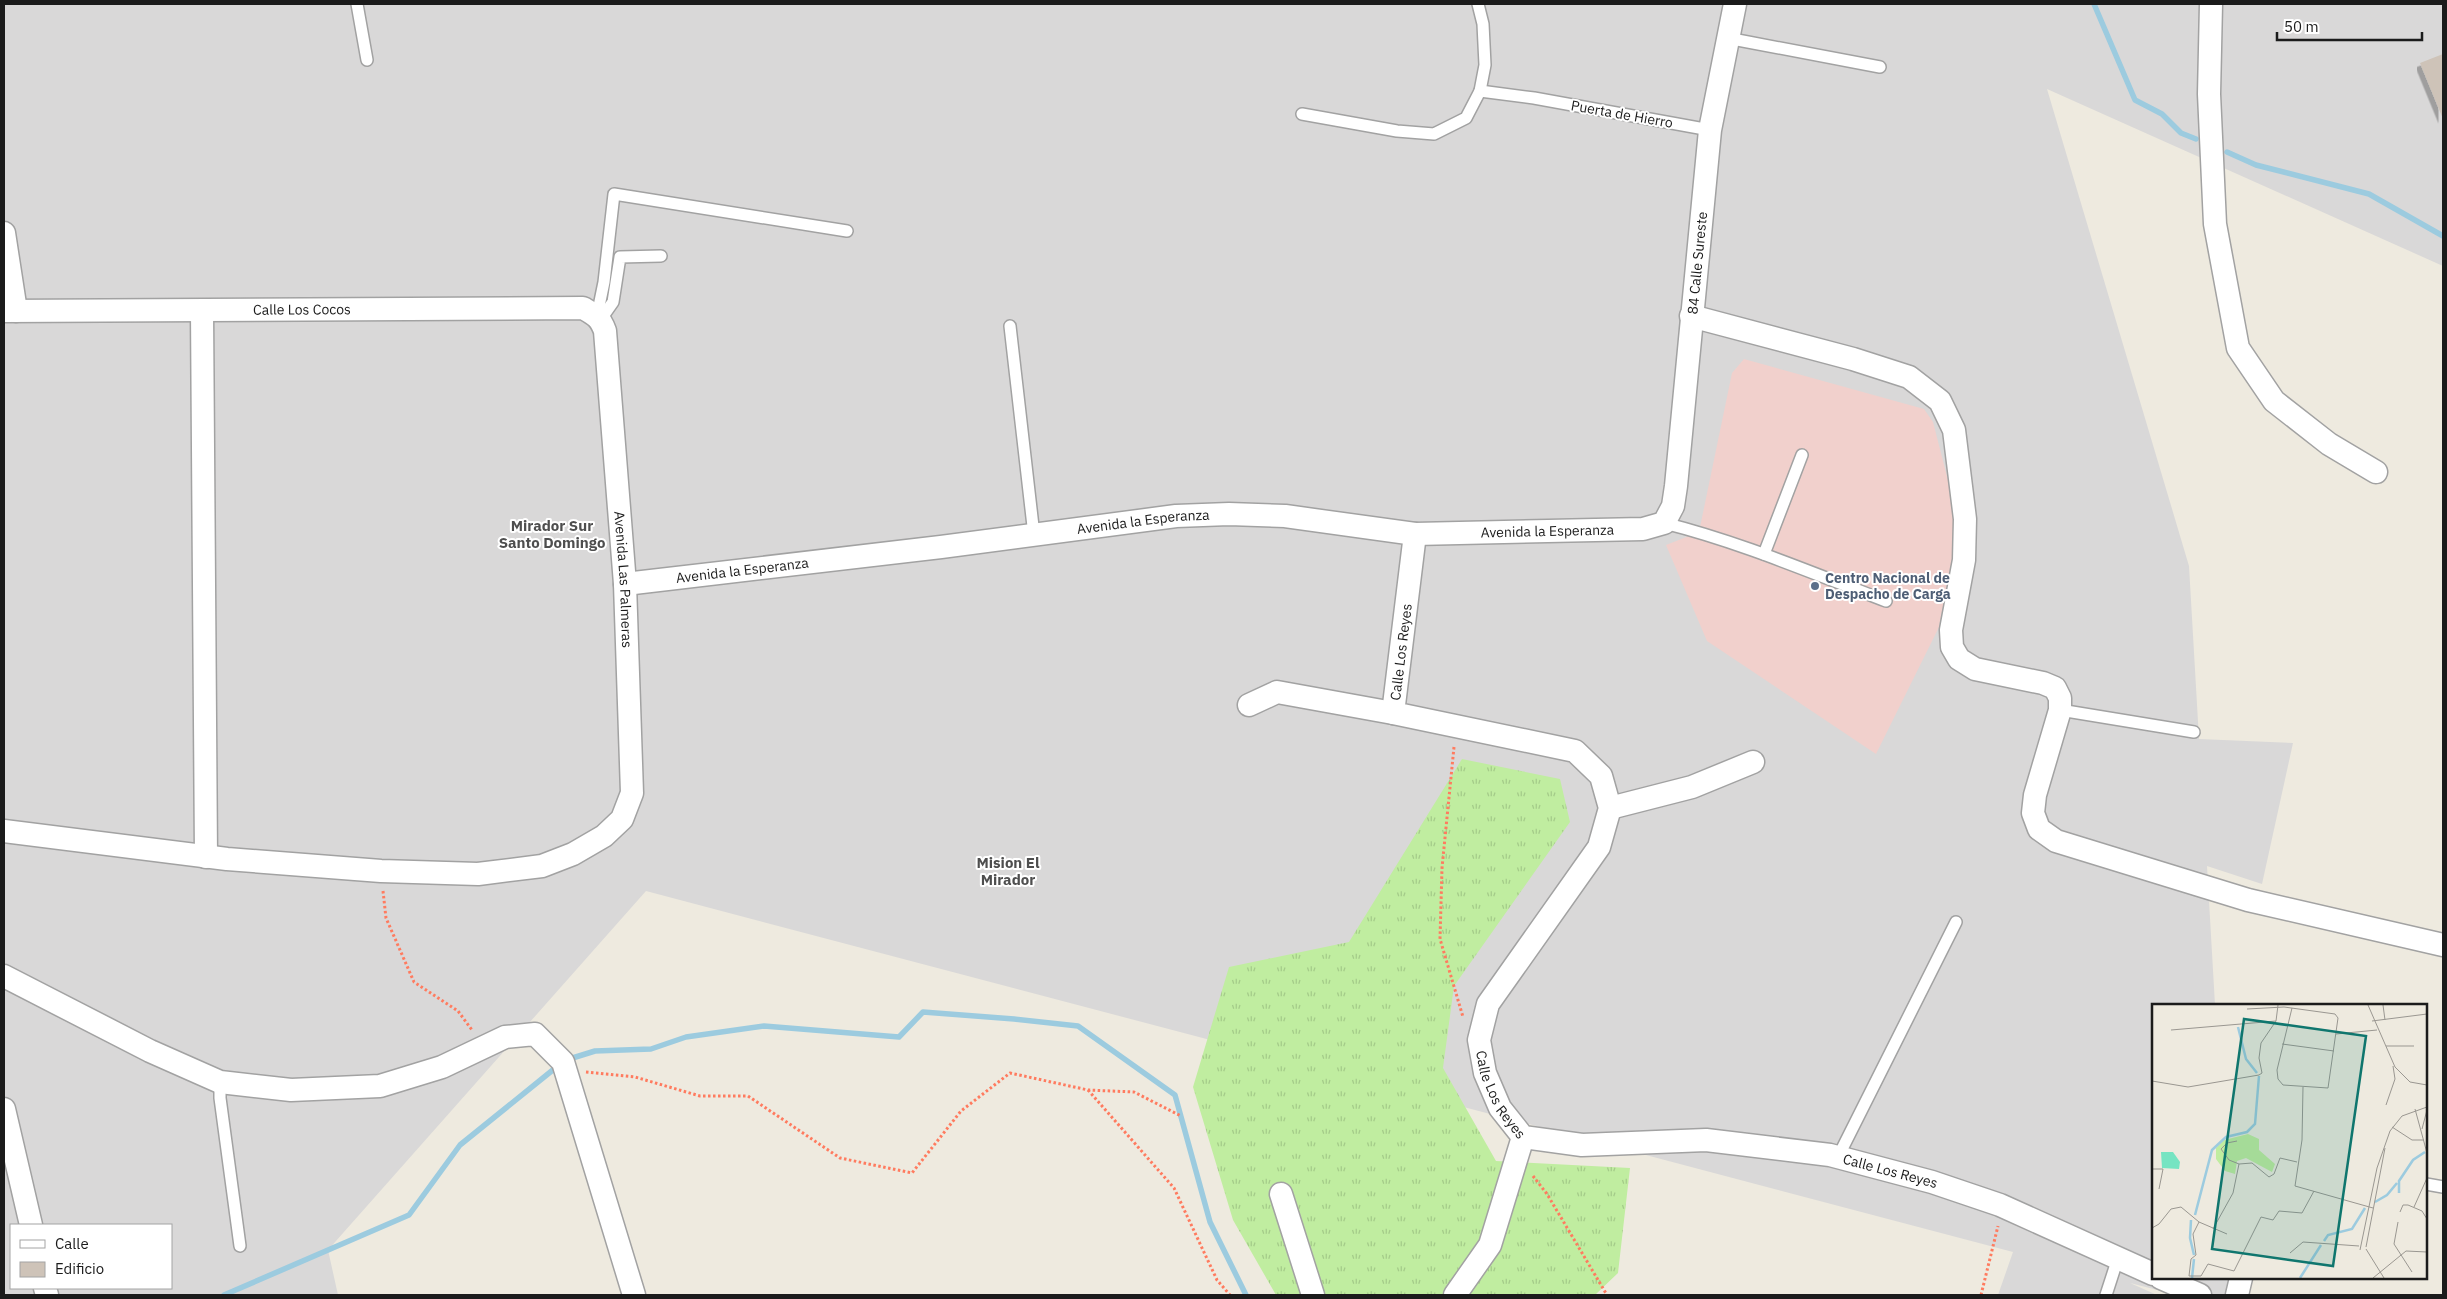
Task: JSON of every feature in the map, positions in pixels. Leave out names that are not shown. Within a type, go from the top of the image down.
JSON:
[{"type":"street","name":"84 Calle Sureste","points":[[1664,523],[1673,506],[1676,486],[1710,130],[1735,4]]},
{"type":"street","points":[[2211,4],[2209,94],[2215,224],[2238,348],[2274,401],[2329,444],[2376,472]]},
{"type":"street","points":[[4,233],[10,311]]},
{"type":"street","name":"Calle Los Cocos","points":[[10,311],[583,308],[599,317]]},
{"type":"street","points":[[202,311],[206,857]]},
{"type":"street","points":[[1691,316],[1853,358],[1909,377],[1940,401],[1954,430],[1965,519],[1964,560],[1951,630],[1952,647],[1959,659],[1975,669],[2043,683],[2055,688],[2060,698],[2060,710],[2036,795],[2033,813],[2039,829],[2056,841],[2248,900],[2443,945]]},
{"type":"street","name":"Avenida Las Palmeras","points":[[4,831],[206,857],[381,871],[478,874],[542,866],[573,854],[604,836],[622,819],[632,793],[625,584],[605,331],[599,317]]},
{"type":"street","name":"Avenida la Esperanza","points":[[625,584],[1176,516],[1229,514],[1285,516],[1415,534],[1644,529],[1664,523]]},
{"type":"street","name":"Calle Los Reyes","points":[[1415,534],[1393,713],[1575,752],[1601,776],[1610,808],[1599,847],[1488,1004],[1479,1040],[1485,1074],[1520,1146],[1706,1140],[1838,1157],[1932,1182],[2000,1205],[2152,1274]]},
{"type":"street","points":[[1249,705],[1277,692],[1393,713]]},
{"type":"street","points":[[1610,808],[1692,787],[1754,762]]},
{"type":"street","points":[[4,976],[150,1051],[220,1082],[290,1090],[380,1086],[442,1067],[505,1037],[535,1034],[563,1062],[634,1295]]},
{"type":"street","points":[[4,1109],[31,1224]]},
{"type":"street","points":[[1455,1295],[1490,1245],[1520,1146]]},
{"type":"street","points":[[1281,1194],[1313,1295]]},
{"type":"street","points":[[2163,1279],[2200,1295]]},
{"type":"street","points":[[2237,1295],[2241,1279]]},
{"type":"lane","points":[[357,4],[367,60]]},
{"type":"lane","points":[[1302,114],[1397,132],[1434,134],[1466,118],[1480,91],[1485,65],[1483,24],[1478,4]]},
{"type":"lane","points":[[1727,38],[1880,67]]},
{"type":"lane","name":"Puerta de Hierro","points":[[1480,91],[1534,98],[1710,130]]},
{"type":"lane","points":[[599,317],[614,194],[847,232]]},
{"type":"lane","points":[[599,317],[613,302],[620,257],[661,256]]},
{"type":"lane","points":[[1010,326],[1034,535]]},
{"type":"lane","points":[[1764,554],[1802,455]]},
{"type":"lane","points":[[1664,523],[1699,532],[1764,554],[1886,601]]},
{"type":"lane","points":[[2060,710],[2194,732]]},
{"type":"lane","points":[[1838,1157],[1956,922]]},
{"type":"lane","points":[[220,1082],[220,1098],[240,1246]]},
{"type":"lane","points":[[2427,1184],[2443,1187]]},
{"type":"lane","points":[[2106,1295],[2118,1258]]},
{"type":"path","points":[[1451,725],[1454,744],[1442,868],[1440,939],[1463,1018],[1479,1040]]},
{"type":"path","points":[[381,871],[386,918],[414,982],[458,1011],[484,1047]]},
{"type":"path","points":[[565,1070],[635,1077],[700,1096],[748,1096],[840,1158],[912,1173],[961,1111],[1010,1073],[1088,1090],[1134,1092],[1181,1116]]},
{"type":"path","points":[[1088,1090],[1174,1188],[1217,1280],[1230,1295]]},
{"type":"path","points":[[1520,1146],[1607,1295]]},
{"type":"path","points":[[1980,1295],[1997,1233],[2000,1205]]},
{"type":"shaded area","points":[[4,4],[2443,4],[2443,266],[2047,89],[2189,566],[2199,739],[2293,743],[2262,884],[2207,866],[2215,1004],[2152,1004],[2152,1279],[2231,1279],[2233,1295],[2177,1295],[2130,1283],[2157,1295],[1998,1295],[2013,1252],[646,891],[328,1250],[338,1295],[4,1295]]},
{"type":"shaded area","name":"Centro Nacional de Despacho de Carga","points":[[1744,359],[1924,409],[1933,422],[1959,523],[1939,627],[1876,754],[1707,641],[1666,545],[1699,532],[1732,373]]},
{"type":"green space","points":[[1462,759],[1560,779],[1570,822],[1454,986],[1443,1068],[1496,1161],[1630,1168],[1618,1273],[1595,1295],[1276,1295],[1233,1220],[1193,1087],[1229,967],[1349,942]]},
{"type":"building","points":[[2443,54],[2443,119],[2420,63]]},
{"type":"waterway","points":[[2094,4],[2135,100],[2162,114],[2181,133],[2196,139]]},
{"type":"waterway","points":[[2227,152],[2256,165],[2369,194],[2443,236]]},
{"type":"waterway","points":[[566,1060],[595,1051],[651,1049],[686,1037],[764,1026],[899,1037],[923,1012],[1078,1026],[1175,1095],[1210,1222],[1246,1295]]},
{"type":"waterway","points":[[224,1295],[409,1215],[460,1145],[559,1065]]},
{"type":"place","name":"Centro Nacional de Despacho de Carga","points":[[1815,586]]},
{"type":"district","name":"Mirador Sur Santo Domingo","points":[[552,534]]},
{"type":"district","name":"Mision El Mirador","points":[[1008,872]]}]
